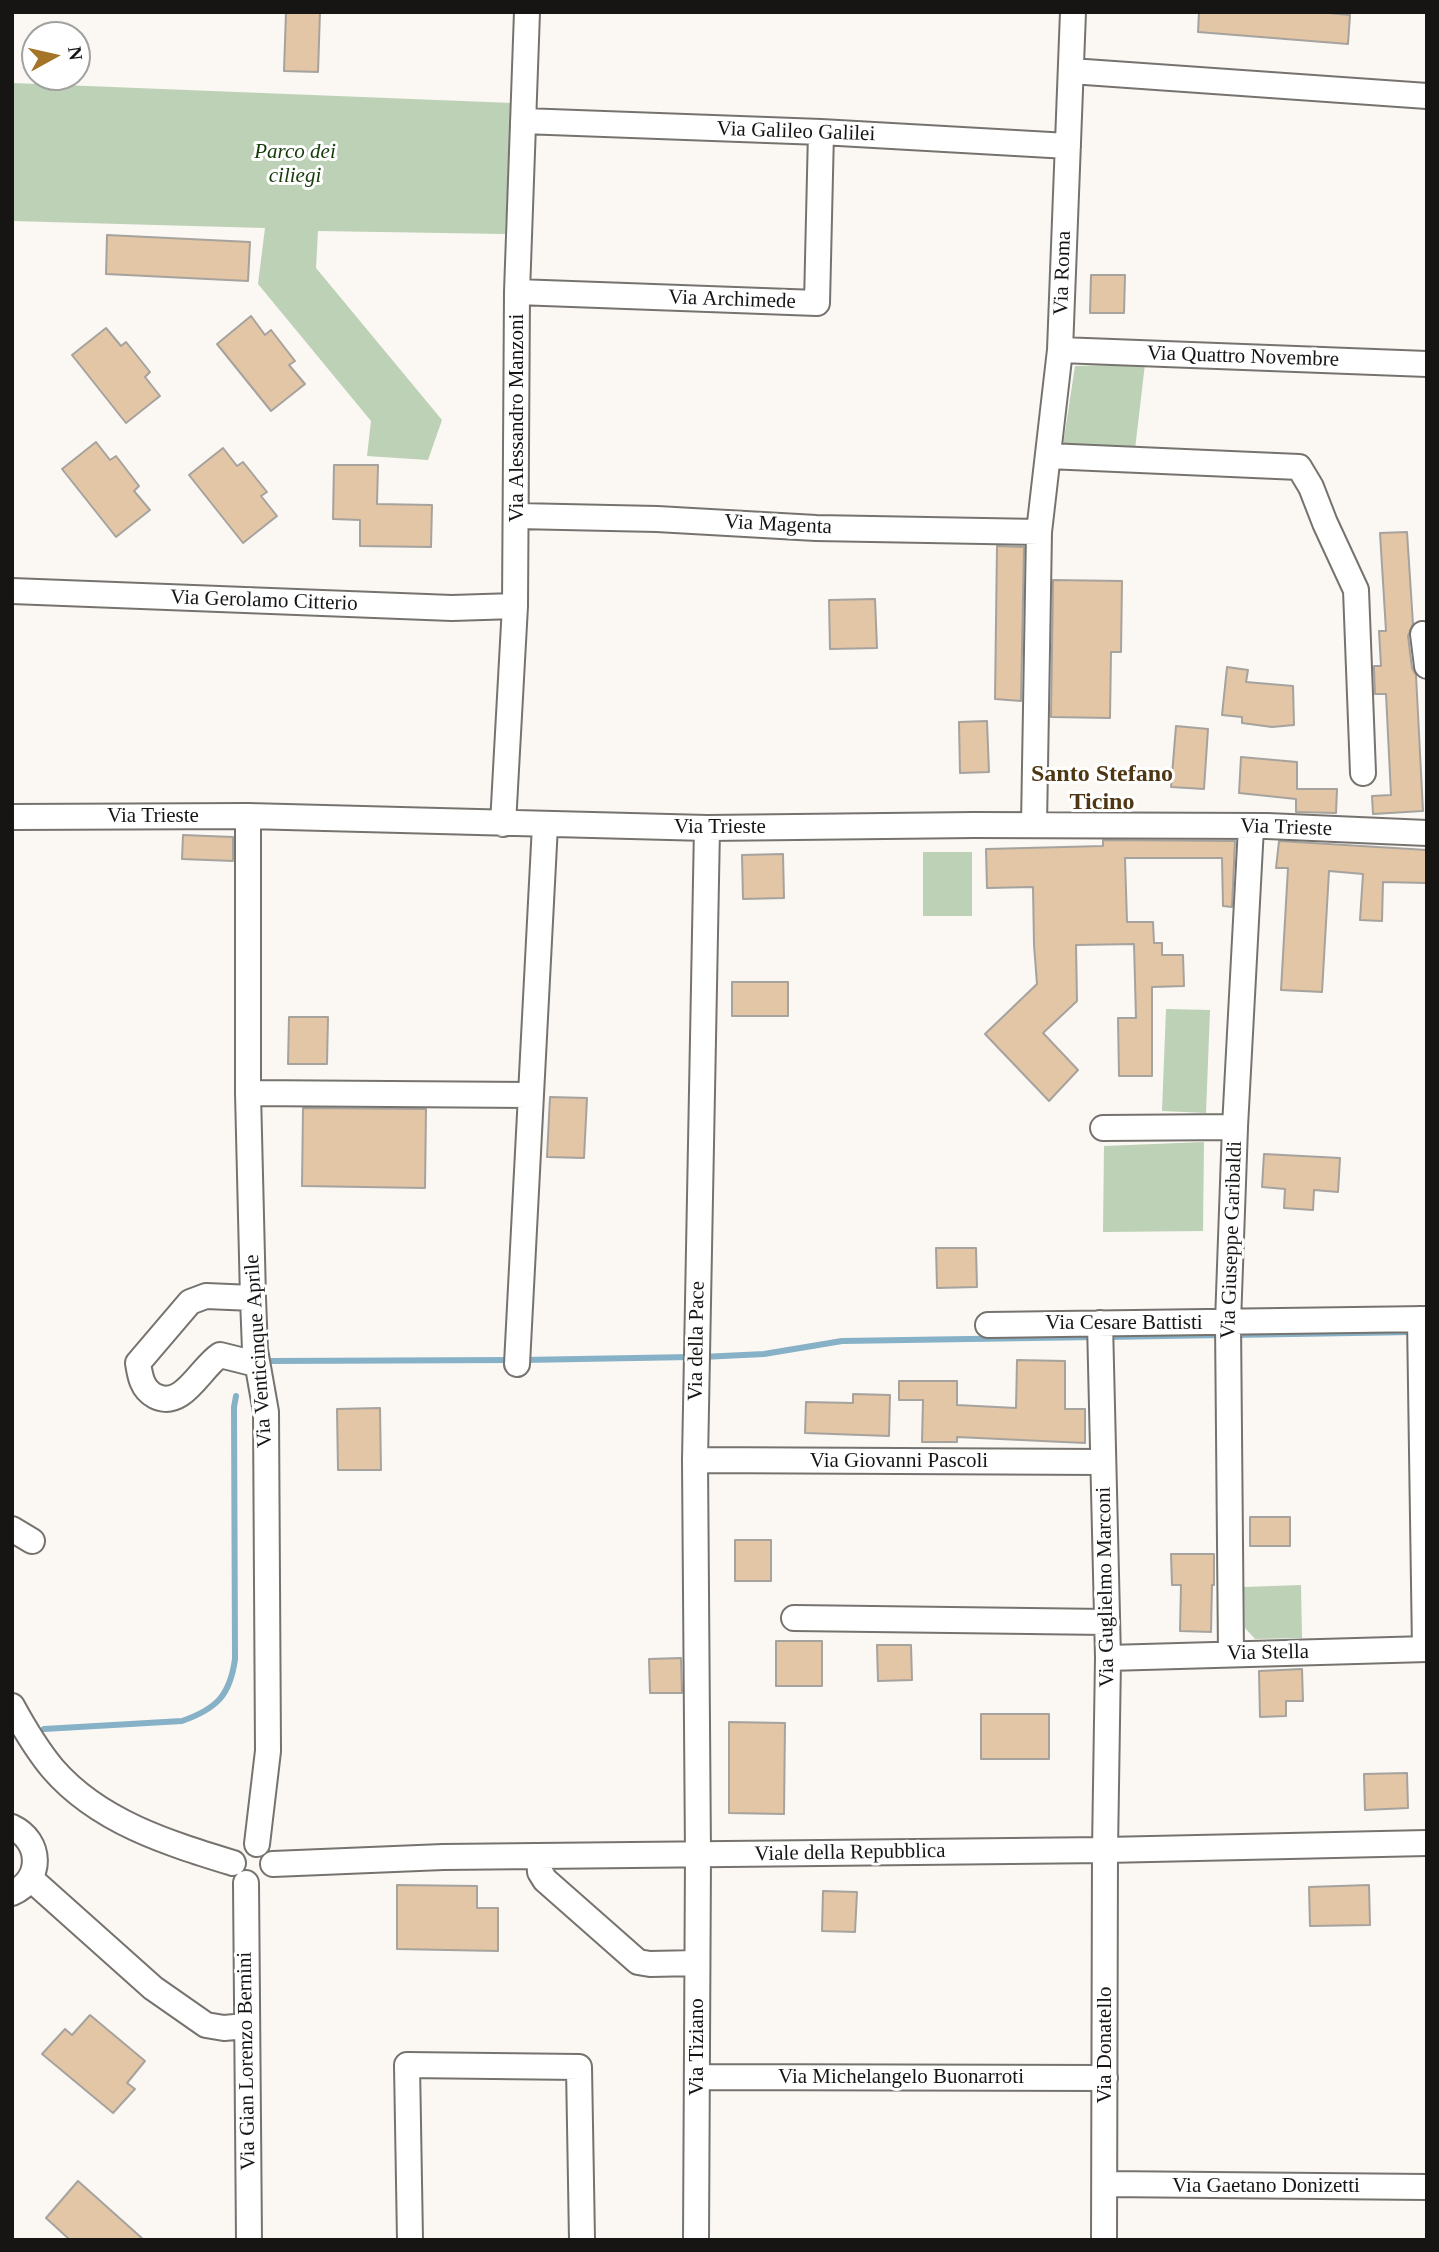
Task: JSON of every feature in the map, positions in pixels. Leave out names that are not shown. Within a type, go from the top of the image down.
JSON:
[{"type":"street","name":"Via Alessandro Manzoni","points":[[503,824],[515,606],[517,292],[527,12]]},
{"type":"street","name":"Via Roma","points":[[1034,825],[1039,532],[1060,349],[1073,12]]},
{"type":"street","points":[[1071,71],[1427,96]]},
{"type":"street","name":"Via Galileo Galilei","points":[[523,121],[821,132],[1068,146]]},
{"type":"street","name":"Via Archimede","points":[[517,292],[817,303],[821,132]]},
{"type":"street","name":"Via Quattro Novembre","points":[[1060,349],[1427,364]]},
{"type":"street","points":[[1048,456],[1299,467],[1311,487],[1356,590],[1363,774]]},
{"type":"street","name":"Via Magenta","points":[[517,516],[657,519],[816,528],[1039,532]]},
{"type":"street","name":"Via Gerolamo Citterio","points":[[12,591],[452,608],[515,606]]},
{"type":"street","points":[[1423,634],[1427,666]]},
{"type":"street","name":"Via Trieste","points":[[12,817],[248,816],[707,828],[1034,825],[1251,827],[1427,833]]},
{"type":"street","name":"Via Venticinque Aprile","points":[[248,816],[248,1093],[253,1298],[256,1364],[266,1412],[268,1751],[257,1844]]},
{"type":"street","points":[[518,1358],[545,825]]},
{"type":"street","name":"Via Giuseppe Garibaldi","points":[[1231,1654],[1229,1330],[1235,1127],[1251,827]]},
{"type":"street","name":"Via della Pace","points":[[698,1855],[695,1460],[707,828]]},
{"type":"street","points":[[248,1093],[530,1095]]},
{"type":"street","points":[[1103,1128],[1235,1127]]},
{"type":"street","points":[[253,1298],[206,1296],[190,1302],[138,1363],[148,1392],[162,1399],[179,1397],[220,1355],[256,1364]]},
{"type":"street","name":"Via Cesare Battisti","points":[[988,1325],[1100,1332],[1422,1325]]},
{"type":"street","points":[[1422,1325],[1426,1649]]},
{"type":"street","name":"Via Guglielmo Marconi","points":[[1100,1332],[1108,1658],[1105,1850]]},
{"type":"street","name":"Via Giovanni Pascoli","points":[[695,1460],[1103,1462]]},
{"type":"street","points":[[794,1618],[1107,1622]]},
{"type":"street","name":"Via Stella","points":[[1108,1658],[1426,1649]]},
{"type":"street","points":[[12,1706],[55,1771],[104,1811],[140,1831],[239,1873],[252,1884],[264,1881],[272,1871],[269,1852],[257,1844],[250,1844],[238,1850],[239,1873]]},
{"type":"street","points":[[12,1827],[25,1835],[36,1856],[36,1868],[22,1886],[163,1996],[206,2025],[224,2028],[246,2026]]},
{"type":"street","name":"Viale della Repubblica","points":[[273,1864],[539,1856],[1105,1850],[1427,1843]]},
{"type":"street","name":"Via Donatello","points":[[1104,2240],[1105,1850]]},
{"type":"street","name":"Via Tiziano","points":[[696,2240],[698,1855]]},
{"type":"street","points":[[539,1856],[540,1872],[545,1880],[638,1962],[697,1963]]},
{"type":"street","name":"Via Gian Lorenzo Bernini","points":[[239,1873],[246,2026],[249,2240]]},
{"type":"street","points":[[410,2240],[407,2065],[579,2067],[582,2240]]},
{"type":"street","name":"Via Michelangelo Buonarroti","points":[[697,2077],[1105,2078]]},
{"type":"street","name":"Via Gaetano Donizetti","points":[[1105,2185],[1427,2187]]},
{"type":"green space","name":"Parco dei ciliegi","points":[[12,83],[21,83],[21,91],[91,91],[91,86],[512,103],[505,234],[318,231],[316,268],[442,420],[428,460],[367,456],[371,421],[258,284],[265,228],[12,221]]},
{"type":"green space","points":[[1145,364],[1135,449],[1063,445],[1075,366]]},
{"type":"green space","points":[[923,852],[972,852],[972,916],[923,916]]},
{"type":"green space","points":[[1166,1009],[1210,1010],[1206,1113],[1162,1111]]},
{"type":"green space","points":[[1204,1142],[1203,1231],[1103,1232],[1104,1146]]},
{"type":"green space","points":[[1301,1585],[1302,1638],[1255,1639],[1245,1628],[1244,1587]]},
{"type":"building","points":[[286,12],[320,12],[318,72],[284,71]]},
{"type":"building","points":[[1199,12],[1318,12],[1350,15],[1348,44],[1198,32]]},
{"type":"building","points":[[107,235],[250,242],[248,281],[106,274]]},
{"type":"building","points":[[1091,275],[1125,275],[1124,313],[1090,313]]},
{"type":"building","points":[[251,316],[265,335],[271,330],[295,361],[289,365],[305,384],[271,411],[217,344]]},
{"type":"building","points":[[106,328],[121,346],[126,342],[150,372],[145,377],[160,396],[126,423],[72,355]]},
{"type":"building","points":[[96,442],[110,460],[116,456],[139,486],[134,491],[150,510],[116,537],[62,469]]},
{"type":"building","points":[[223,448],[237,466],[243,462],[267,492],[261,496],[277,516],[243,543],[189,475]]},
{"type":"building","points":[[334,465],[378,465],[377,504],[432,505],[431,547],[360,546],[360,520],[333,519]]},
{"type":"building","points":[[1407,532],[1413,624],[1408,636],[1412,668],[1416,675],[1423,811],[1373,814],[1372,796],[1391,795],[1386,694],[1375,694],[1374,666],[1381,666],[1379,631],[1386,631],[1380,533]]},
{"type":"building","points":[[997,546],[1024,547],[1021,701],[995,699]]},
{"type":"building","points":[[1053,580],[1122,581],[1121,652],[1111,652],[1110,718],[1051,717]]},
{"type":"building","points":[[875,599],[877,648],[830,649],[829,600]]},
{"type":"building","points":[[1227,667],[1248,670],[1246,682],[1293,686],[1294,725],[1272,727],[1242,723],[1242,717],[1222,715]]},
{"type":"building","points":[[987,721],[989,772],[960,773],[959,722]]},
{"type":"building","points":[[1176,726],[1208,729],[1204,789],[1171,787]]},
{"type":"building","points":[[1241,757],[1297,762],[1297,789],[1337,789],[1336,813],[1296,812],[1296,799],[1239,793]]},
{"type":"building","points":[[183,835],[233,837],[233,861],[182,859]]},
{"type":"building","points":[[1103,840],[1235,841],[1232,907],[1223,906],[1222,858],[1125,858],[1127,922],[1153,922],[1154,943],[1162,943],[1162,955],[1183,955],[1184,986],[1152,987],[1152,1076],[1119,1076],[1118,1018],[1136,1018],[1134,944],[1076,945],[1077,1001],[1043,1033],[1078,1070],[1049,1101],[985,1034],[1037,984],[1033,887],[987,888],[986,849],[1103,846]]},
{"type":"building","points":[[1279,841],[1427,850],[1427,883],[1383,882],[1382,921],[1360,920],[1363,874],[1329,871],[1322,992],[1281,990],[1288,868],[1276,868]]},
{"type":"building","points":[[783,854],[784,898],[743,899],[742,855]]},
{"type":"building","points":[[732,982],[788,982],[788,1016],[732,1016]]},
{"type":"building","points":[[289,1017],[328,1017],[327,1064],[288,1064]]},
{"type":"building","points":[[550,1097],[587,1098],[584,1158],[547,1157]]},
{"type":"building","points":[[303,1108],[426,1109],[425,1188],[302,1186]]},
{"type":"building","points":[[1264,1154],[1340,1158],[1338,1192],[1314,1190],[1313,1210],[1284,1208],[1285,1189],[1262,1187]]},
{"type":"building","points":[[936,1248],[976,1248],[977,1287],[937,1288]]},
{"type":"building","points":[[1017,1360],[1065,1361],[1065,1409],[1085,1409],[1085,1443],[957,1437],[957,1442],[922,1442],[923,1400],[899,1400],[899,1381],[957,1381],[957,1405],[1016,1408]]},
{"type":"building","points":[[853,1394],[890,1395],[889,1436],[805,1433],[806,1402],[853,1403]]},
{"type":"building","points":[[380,1408],[381,1470],[338,1470],[337,1409]]},
{"type":"building","points":[[1250,1517],[1290,1517],[1290,1546],[1250,1546]]},
{"type":"building","points":[[735,1540],[771,1540],[771,1581],[735,1581]]},
{"type":"building","points":[[1171,1554],[1214,1554],[1211,1632],[1180,1631],[1181,1585],[1172,1585]]},
{"type":"building","points":[[776,1641],[822,1641],[822,1686],[776,1686]]},
{"type":"building","points":[[877,1645],[911,1645],[912,1680],[878,1681]]},
{"type":"building","points":[[681,1658],[682,1693],[650,1693],[649,1659]]},
{"type":"building","points":[[1302,1669],[1303,1701],[1286,1701],[1286,1716],[1260,1717],[1259,1671]]},
{"type":"building","points":[[981,1714],[1049,1714],[1049,1759],[981,1759]]},
{"type":"building","points":[[729,1722],[785,1723],[784,1814],[729,1813]]},
{"type":"building","points":[[1407,1773],[1408,1808],[1365,1810],[1364,1774]]},
{"type":"building","points":[[397,1885],[477,1886],[477,1908],[498,1908],[498,1951],[397,1949]]},
{"type":"building","points":[[1369,1885],[1370,1925],[1310,1926],[1309,1887]]},
{"type":"building","points":[[823,1891],[857,1892],[855,1932],[822,1931]]},
{"type":"building","points":[[90,2015],[145,2061],[127,2083],[135,2089],[113,2113],[42,2054],[65,2029],[72,2035]]},
{"type":"building","points":[[78,2181],[144,2240],[70,2240],[46,2218]]},
{"type":"waterway","points":[[1233,1335],[1414,1332]]},
{"type":"waterway","points":[[1107,1337],[1222,1335]]},
{"type":"waterway","points":[[702,1357],[764,1354],[842,1341],[1096,1337]]},
{"type":"waterway","points":[[523,1360],[691,1357]]},
{"type":"waterway","points":[[272,1361],[513,1360]]},
{"type":"waterway","points":[[44,1729],[182,1721],[212,1706],[225,1692],[235,1659],[236,1396]]},
{"type":"district","name":"Santo Stefano Ticino","points":[[1102,789]]}]
